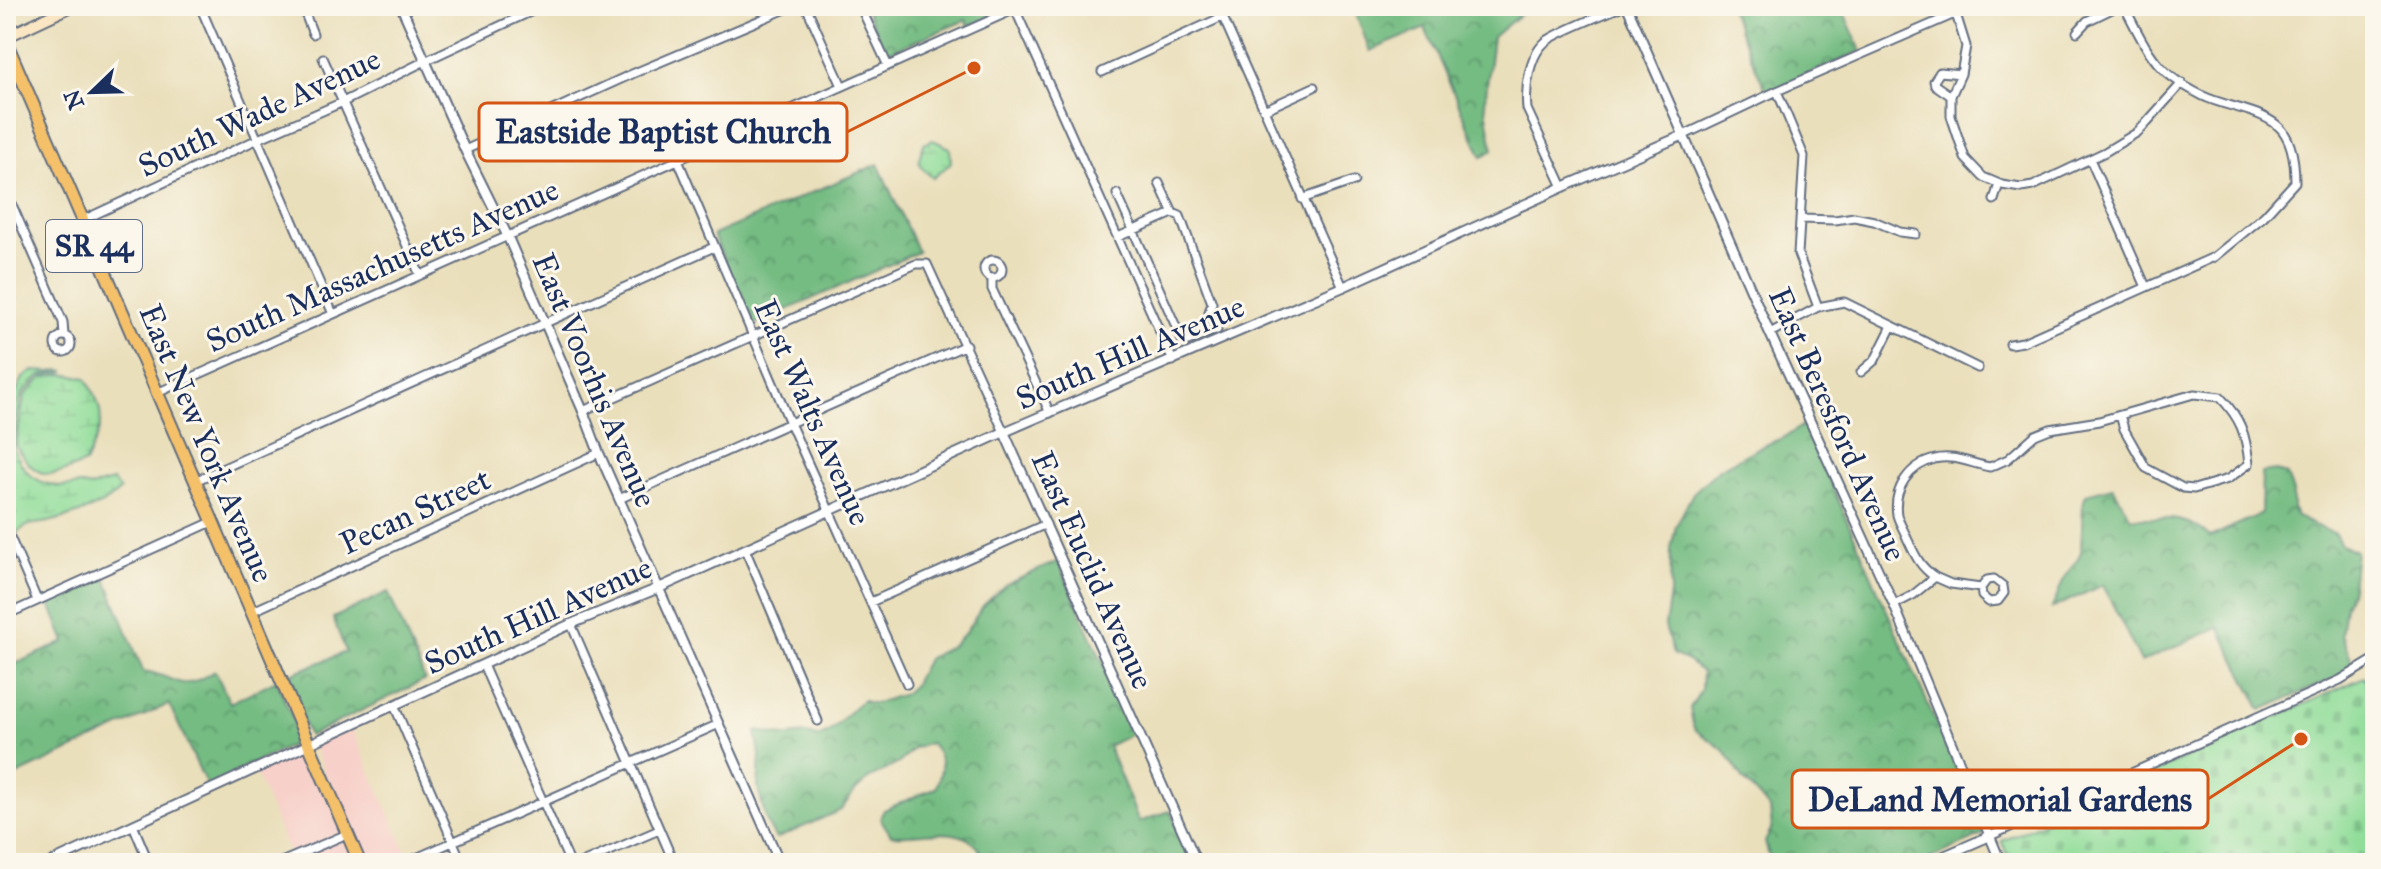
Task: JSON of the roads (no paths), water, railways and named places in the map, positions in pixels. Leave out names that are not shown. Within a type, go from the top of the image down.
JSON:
[{"type":"main road","points":[[6,40],[72,6]]},
{"type":"main road","name":"East New York Avenue","points":[[6,40],[360,863]]},
{"type":"street","points":[[200,6],[333,314]]},
{"type":"street","points":[[302,6],[313,34]]},
{"type":"street","name":"East Voorhis Avenue","points":[[401,6],[465,150],[507,235],[599,453],[780,863]]},
{"type":"street","name":"South Wade Avenue","points":[[83,220],[343,102],[543,6]]},
{"type":"street","points":[[465,150],[632,74],[793,6]]},
{"type":"street","points":[[806,6],[842,86]]},
{"type":"street","points":[[860,6],[888,66]]},
{"type":"street","points":[[1218,6],[1343,287]]},
{"type":"street","points":[[1563,187],[1527,109],[1530,70],[1536,54],[1546,41],[1624,6]]},
{"type":"street","name":"East Beresford Avenue","points":[[1624,6],[1894,605],[2001,863]]},
{"type":"street","name":"South Hill Avenue","points":[[50,863],[571,624],[659,588],[1004,432],[1343,287],[1973,6]]},
{"type":"street","points":[[2010,344],[2023,342],[2214,257],[2264,216],[2295,182],[2289,141],[2278,125],[2203,96],[2170,76],[2144,44],[2121,6],[2087,21],[2077,32]]},
{"type":"street","points":[[1019,8],[1173,361]]},
{"type":"street","name":"South Massachusetts Avenue","points":[[157,393],[1019,8]]},
{"type":"street","points":[[1956,14],[1966,46],[1961,74],[1951,96],[1951,116],[1965,158],[1983,177],[1999,184],[2021,188],[2033,186],[2090,159],[2138,132],[2182,83]]},
{"type":"street","points":[[1102,72],[1222,17]]},
{"type":"street","points":[[323,58],[420,275]]},
{"type":"street","points":[[1951,96],[1935,85],[1937,76],[1940,72],[1961,74]]},
{"type":"street","points":[[1264,110],[1314,87]]},
{"type":"street","points":[[1777,91],[1804,156],[1798,254],[1818,307]]},
{"type":"street","points":[[2090,159],[2146,287]]},
{"type":"street","name":"East Walts Avenue","points":[[678,160],[790,423],[907,684]]},
{"type":"street","points":[[1302,199],[1354,181]]},
{"type":"street","points":[[1159,183],[1173,213],[1180,216],[1212,303],[1209,312],[1221,339]]},
{"type":"street","points":[[1994,200],[1999,184]]},
{"type":"street","points":[[6,191],[63,322],[64,336]]},
{"type":"street","points":[[1117,194],[1182,340],[1188,341],[1217,329]]},
{"type":"street","points":[[1118,237],[1173,213]]},
{"type":"street","points":[[1800,219],[1854,217],[1916,234]]},
{"type":"street","points":[[195,481],[714,247]]},
{"type":"street","name":"East Euclid Avenue","points":[[754,336],[916,264],[927,264],[1197,863]]},
{"type":"street","points":[[992,278],[992,289],[1050,413]]},
{"type":"street","points":[[1770,333],[1818,307],[1844,302],[1978,368]]},
{"type":"street","points":[[1861,372],[1875,360],[1892,326]]},
{"type":"street","points":[[583,411],[754,336]]},
{"type":"street","points":[[619,499],[966,345]]},
{"type":"street","points":[[6,371],[6,377]]},
{"type":"street","points":[[1981,588],[1951,584],[1935,577],[1923,569],[1916,559],[1897,516],[1896,501],[1899,486],[1925,462],[1951,457],[1990,467],[1999,464],[2042,432],[2120,415],[2194,394],[2220,397],[2236,413],[2247,440],[2249,464],[2228,479],[2194,489],[2183,488],[2146,468],[2124,429],[2120,415]]},
{"type":"street","name":"Pecan Street","points":[[251,612],[599,453]]},
{"type":"street","points":[[6,615],[212,522]]},
{"type":"street","points":[[871,602],[1046,524]]},
{"type":"street","points":[[6,528],[37,600]]},
{"type":"street","points":[[745,549],[818,721]]},
{"type":"street","points":[[1894,605],[1913,595],[1935,577]]},
{"type":"street","points":[[571,624],[674,863]]},
{"type":"street","points":[[1928,863],[2340,680],[2375,659]]},
{"type":"street","points":[[483,665],[570,863]]},
{"type":"street","points":[[394,705],[462,863]]},
{"type":"street","points":[[405,863],[719,724]]},
{"type":"street","points":[[133,825],[149,863]]},
{"type":"street","points":[[582,863],[659,830]]},
{"type":"street","points":[[279,863],[347,834]]},
{"type":"street","points":[[857,863],[870,857]]},
{"type":"place","name":"Eastside Baptist Church","points":[[974,68]]},
{"type":"place","name":"DeLand Memorial Gardens","points":[[2301,739]]}]
